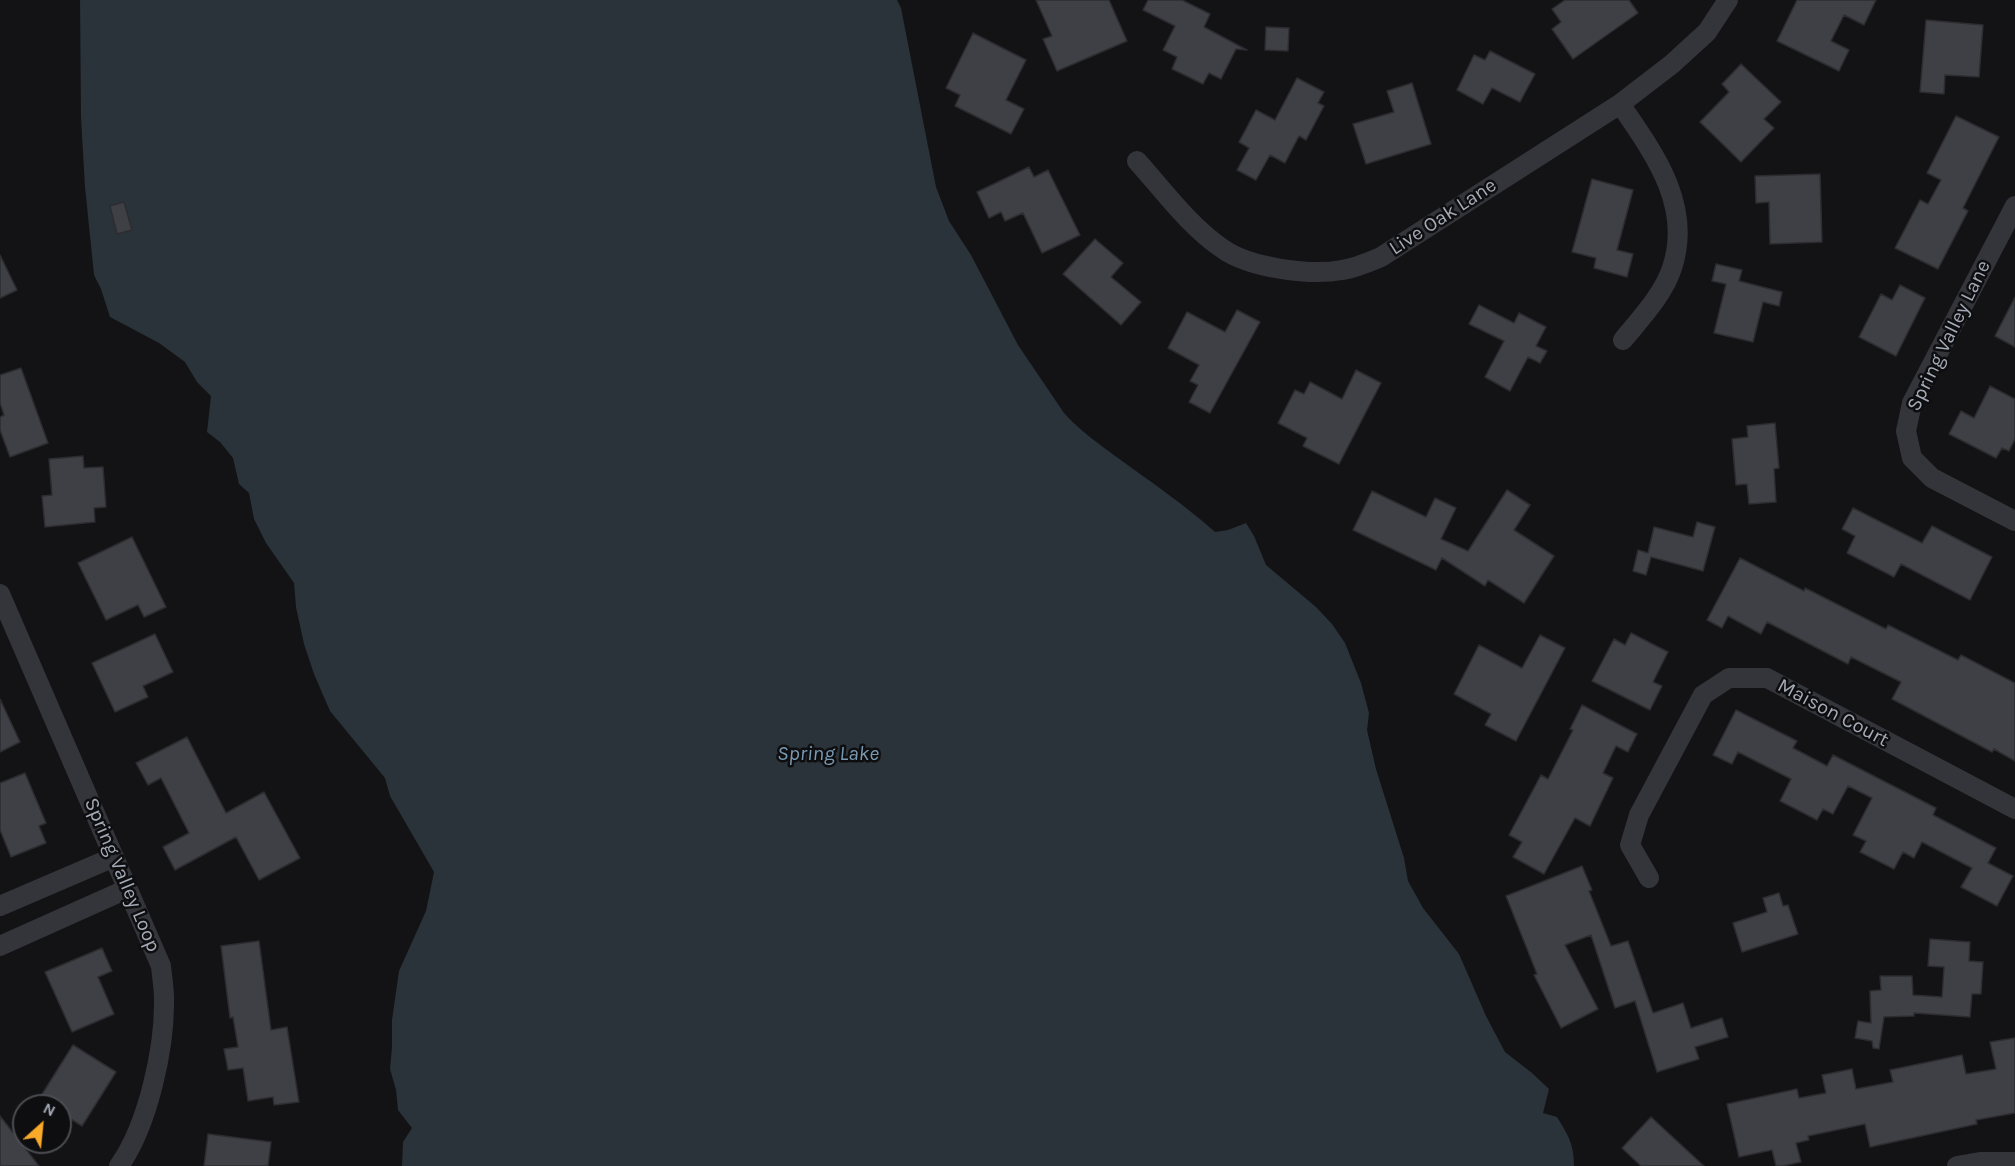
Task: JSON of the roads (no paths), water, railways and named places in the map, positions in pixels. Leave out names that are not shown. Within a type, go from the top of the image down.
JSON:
[{"type":"street","name":"Live Oak Lane","points":[[1137,161],[1201,231],[1224,250],[1257,263],[1301,273],[1343,270],[1381,257],[1620,104],[1672,64],[1707,32],[1728,0]]},
{"type":"street","points":[[1620,104],[1654,153],[1675,200],[1678,236],[1672,268],[1654,301],[1623,339]]},
{"type":"street","name":"Spring Valley Lane","points":[[2015,208],[1912,403],[1906,431],[1912,458],[1932,478],[2015,521]]},
{"type":"street","name":"Spring Valley Loop","points":[[0,594],[161,966],[164,999],[161,1042],[141,1124],[119,1166]]},
{"type":"street","name":"Maison Court","points":[[1649,878],[1630,845],[1639,815],[1703,695],[1729,678],[1767,678],[2015,809]]},
{"type":"street","points":[[0,906],[114,857]]},
{"type":"street","points":[[0,946],[127,889]]},
{"type":"street","points":[[1957,1166],[1980,1162],[2015,1162]]},
{"type":"water","name":"Spring Lake","points":[[80,0],[897,0],[901,8],[936,187],[949,221],[971,255],[1018,345],[1064,413],[1090,437],[1180,503],[1215,532],[1246,523],[1266,565],[1316,607],[1345,643],[1361,683],[1369,713],[1367,730],[1376,769],[1404,858],[1408,881],[1423,908],[1459,954],[1486,1016],[1505,1052],[1549,1089],[1543,1113],[1557,1117],[1570,1140],[1574,1166],[402,1166],[403,1142],[412,1128],[398,1110],[396,1090],[390,1069],[392,1020],[399,971],[426,911],[434,872],[390,796],[385,778],[330,711],[304,644],[296,607],[294,583],[266,543],[254,519],[249,493],[239,484],[233,458],[220,442],[207,432],[211,396],[197,382],[185,362],[159,343],[110,317],[94,275],[85,187],[81,117]]}]
